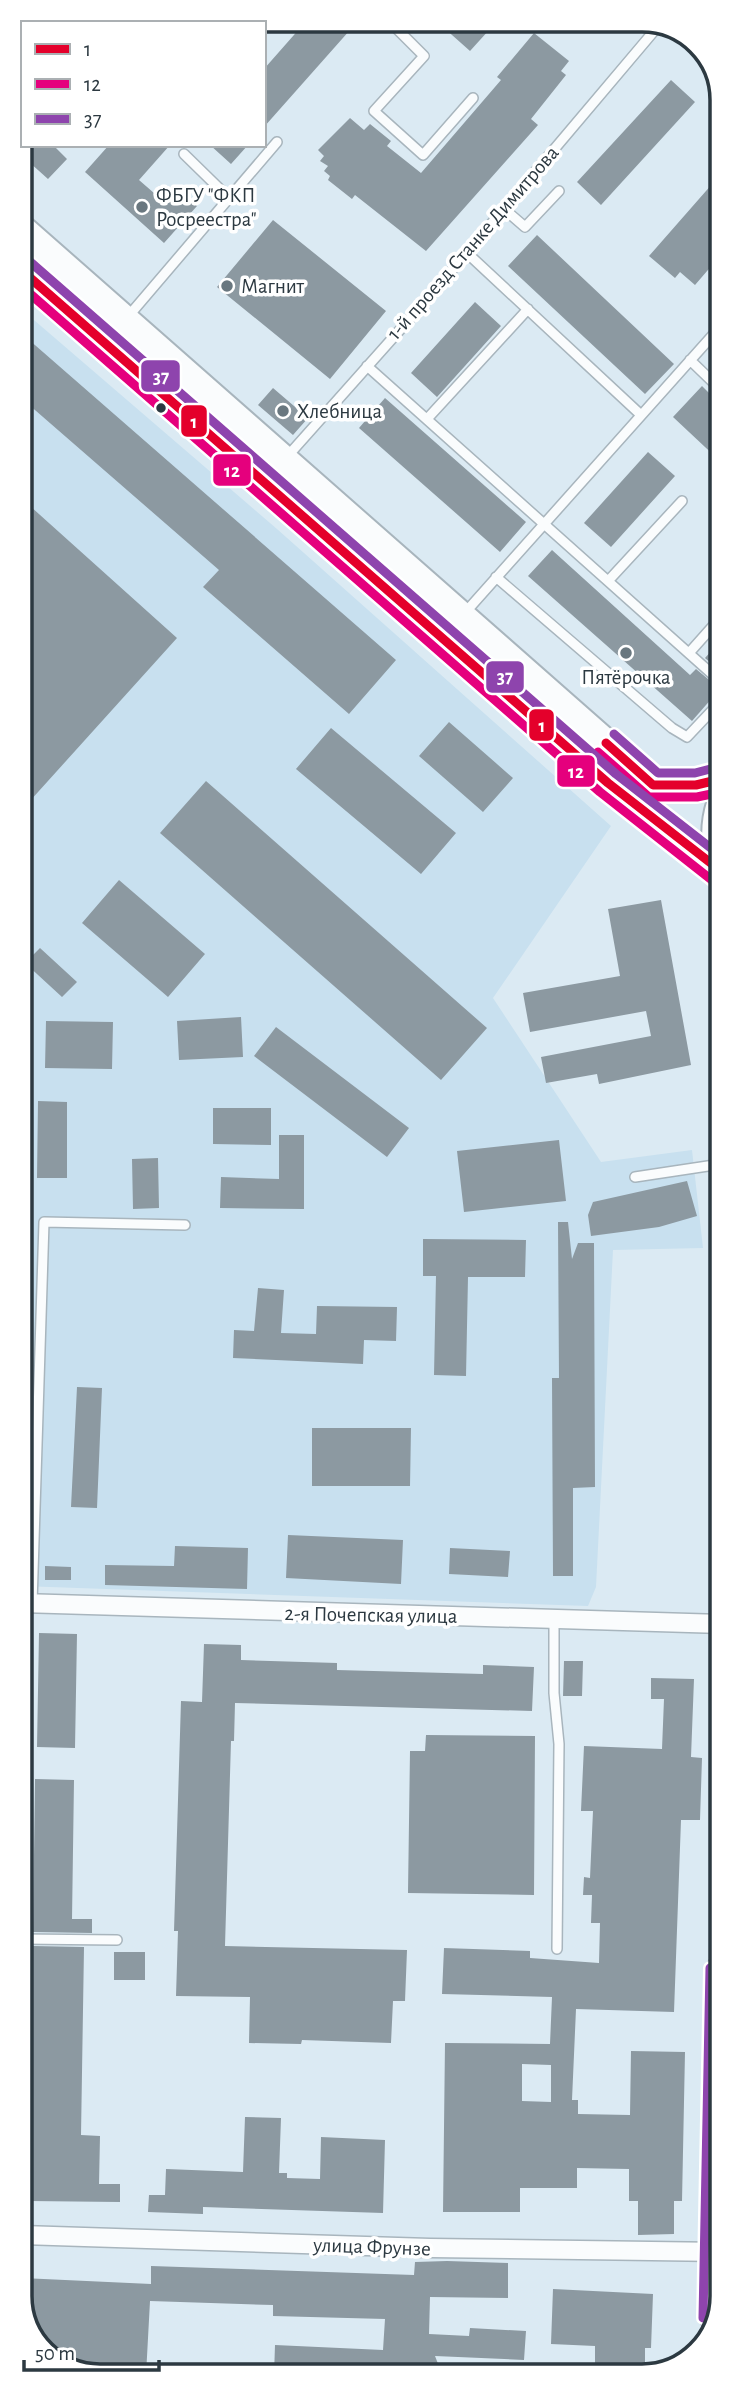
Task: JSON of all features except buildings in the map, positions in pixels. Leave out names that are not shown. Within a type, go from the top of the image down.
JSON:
[{"type":"main road","points":[[32,239],[653,785],[696,785],[710,782]]},
{"type":"main road","points":[[32,279],[608,783],[710,862]]},
{"type":"street","name":"2-я Почепская улица","points":[[32,1604],[710,1624]]},
{"type":"street","name":"улица Фрунзе","points":[[32,2235],[430,2248],[710,2251]]},
{"type":"lane","points":[[400,32],[424,56],[374,111],[423,155],[473,98]]},
{"type":"lane","name":"1-й проезд Станке Димитрова","points":[[284,460],[467,252],[652,33]]},
{"type":"lane","points":[[125,320],[277,142]]},
{"type":"lane","points":[[184,154],[229,198]]},
{"type":"lane","points":[[503,208],[526,227],[559,191]]},
{"type":"lane","points":[[467,252],[641,415]]},
{"type":"lane","points":[[427,419],[528,309]]},
{"type":"lane","points":[[462,616],[710,338]]},
{"type":"lane","points":[[690,360],[710,379]]},
{"type":"lane","points":[[367,366],[710,672]]},
{"type":"lane","points":[[608,580],[682,501]]},
{"type":"lane","points":[[496,577],[672,728],[687,737],[710,713]]},
{"type":"lane","points":[[689,653],[710,629]]},
{"type":"lane","points":[[635,1177],[710,1166]]},
{"type":"lane","points":[[32,1492],[44,1222],[185,1225]]},
{"type":"lane","points":[[554,1619],[554,1693],[559,1744],[557,1949]]},
{"type":"lane","points":[[32,1939],[117,1940]]},
{"type":"shaded area","points":[[32,318],[277,529],[611,826],[493,998],[601,1162],[692,1150],[703,1248],[613,1250],[596,1587],[588,1606],[32,1586]]},
{"type":"transit line","name":"37","points":[[32,263],[616,774],[710,847]]},
{"type":"transit line","name":"1","points":[[32,279],[608,783],[710,862]]},
{"type":"transit line","name":"12","points":[[32,295],[600,792],[710,879]]},
{"type":"transit line","name":"37","points":[[614,734],[658,773],[695,773],[710,769]]},
{"type":"transit line","name":"1","points":[[606,743],[653,785],[696,785],[710,782]]},
{"type":"transit line","name":"12","points":[[598,752],[649,797],[697,797],[710,794]]},
{"type":"transit line","name":"37","points":[[703,2318],[710,1968]]},
{"type":"place","name":"ФБГУ \"ФКП Росреестра\"","points":[[142,207]]},
{"type":"place","name":"Магнит","points":[[227,286]]},
{"type":"place","name":"Хлебница","points":[[283,411]]},
{"type":"place","name":"Пятёрочка","points":[[626,653]]}]
